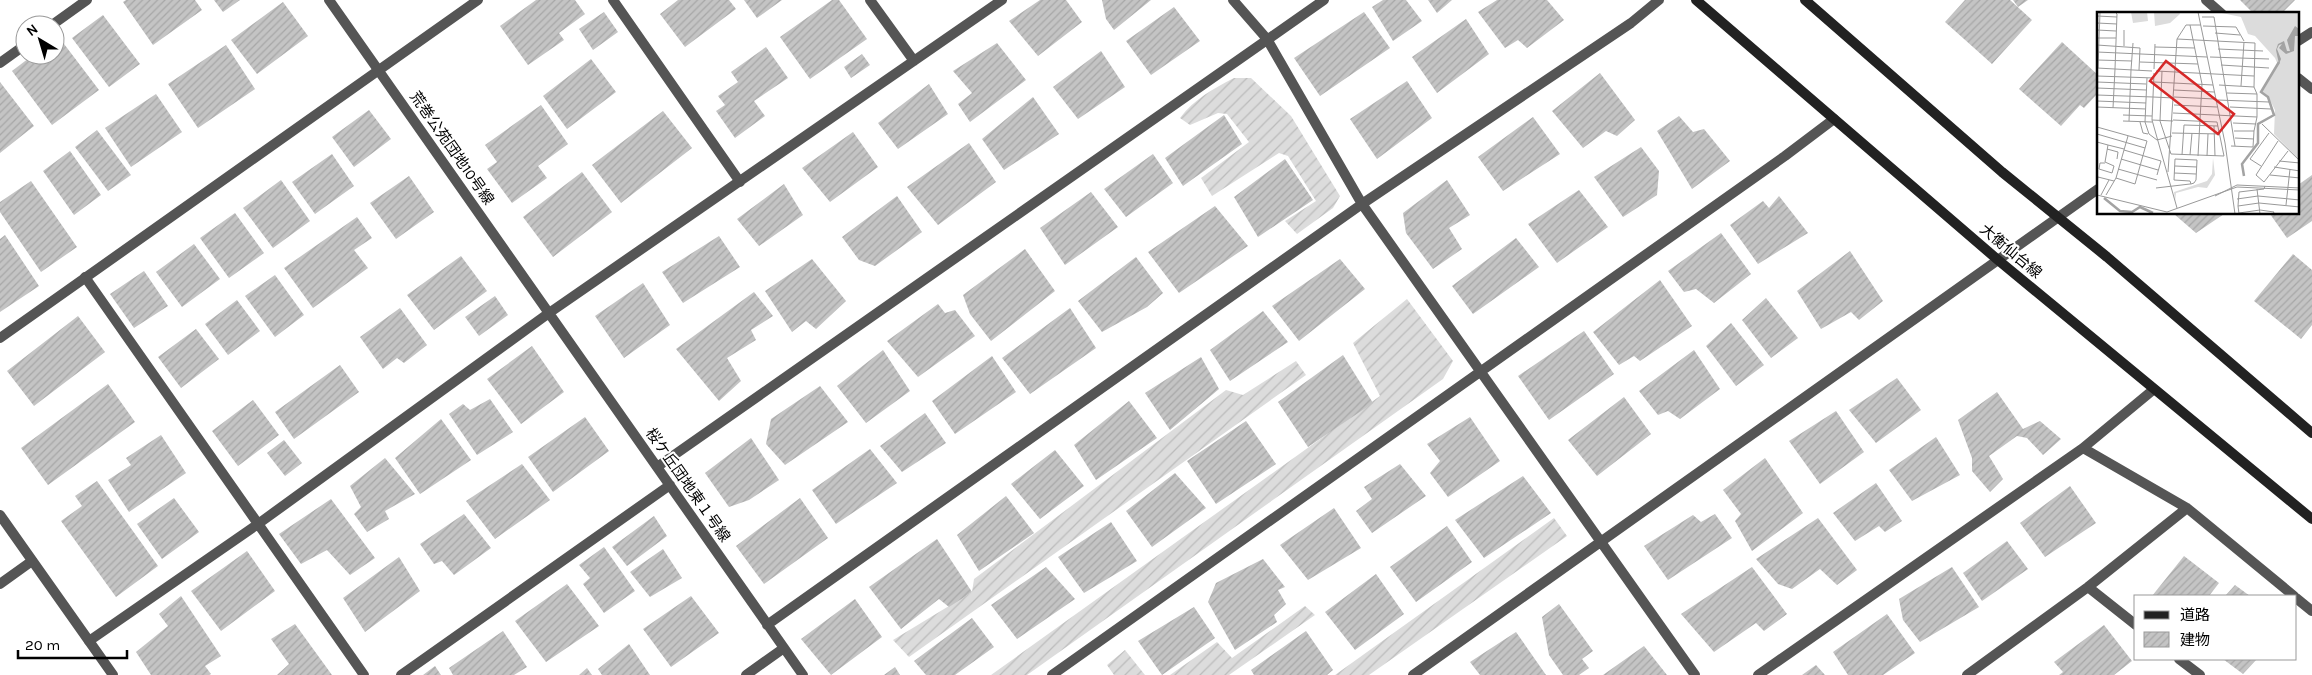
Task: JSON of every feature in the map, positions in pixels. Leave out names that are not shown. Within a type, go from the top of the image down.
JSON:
[{"type":"main road","name":"大衡仙台線","points":[[1696,0],[1998,260],[2153,390],[2312,519]]},
{"type":"main road","points":[[1805,0],[2057,218],[2107,257],[2312,433]]},
{"type":"street","points":[[65,16],[87,0]]},
{"type":"street","name":"荒巻公苑団地10号線","points":[[329,0],[549,313]]},
{"type":"street","points":[[0,338],[478,0]]},
{"type":"street","points":[[613,0],[740,182]]},
{"type":"street","points":[[870,0],[914,60]]},
{"type":"street","points":[[89,642],[258,524],[549,313],[1002,0]]},
{"type":"street","points":[[1234,0],[1267,39],[1362,204],[1695,675]]},
{"type":"street","points":[[657,466],[1324,0]]},
{"type":"street","points":[[768,625],[1362,204],[1631,23],[1659,0]]},
{"type":"street","points":[[2206,0],[2220,12]]},
{"type":"street","points":[[2300,40],[2312,32]]},
{"type":"street","points":[[0,63],[15,52]]},
{"type":"street","points":[[2300,80],[2312,89]]},
{"type":"street","points":[[1052,675],[1785,156],[1834,119]]},
{"type":"street","points":[[1413,675],[2097,190]]},
{"type":"street","points":[[85,277],[364,675]]},
{"type":"street","name":"桜ケ丘団地東１号線","points":[[549,313],[803,675]]},
{"type":"street","points":[[1758,675],[2083,448],[2153,390]]},
{"type":"street","points":[[2083,448],[2187,508],[2293,595]]},
{"type":"street","points":[[401,675],[670,485]]},
{"type":"street","points":[[1967,675],[2088,587],[2187,508]]},
{"type":"street","points":[[0,515],[113,675]]},
{"type":"street","points":[[0,584],[32,561]]},
{"type":"street","points":[[2088,587],[2134,623]]},
{"type":"street","points":[[2297,599],[2312,611]]},
{"type":"street","points":[[746,675],[784,648]]},
{"type":"street","points":[[2180,660],[2200,675]]},
{"type":"shaded area","points":[[1234,78],[1251,78],[1291,116],[1340,196],[1333,208],[1297,234],[1285,221],[1316,201],[1288,156],[1279,153],[1212,196],[1201,178],[1249,142],[1227,114],[1218,113],[1190,125],[1180,118],[1185,111],[1211,90]]},
{"type":"shaded area","points":[[1407,299],[1453,361],[1443,379],[1027,675],[991,675],[1380,396],[1353,343]]},
{"type":"shaded area","points":[[1296,361],[1306,375],[909,657],[893,640],[972,592],[974,579],[1226,390],[1243,395]]},
{"type":"shaded area","points":[[1554,518],[1567,536],[1369,675],[1335,675]]},
{"type":"shaded area","points":[[1305,606],[1315,615],[1229,675],[1170,675],[1217,642],[1232,658]]},
{"type":"shaded area","points":[[1125,650],[1145,675],[1114,675],[1107,665]]},
{"type":"building","points":[[126,0],[195,0],[202,10],[153,45],[123,2]]},
{"type":"building","points":[[214,0],[240,0],[223,12]]},
{"type":"building","points":[[536,0],[575,0],[585,14],[559,33],[564,40],[528,65],[500,26]]},
{"type":"building","points":[[678,0],[729,0],[736,9],[685,47],[660,14]]},
{"type":"building","points":[[744,0],[782,0],[757,18]]},
{"type":"building","points":[[832,0],[839,0],[867,39],[810,79],[780,37]]},
{"type":"building","points":[[1040,0],[1066,0],[1082,22],[1038,56],[1009,21]]},
{"type":"building","points":[[1102,0],[1151,0],[1114,30],[1106,19]]},
{"type":"building","points":[[1383,0],[1406,0],[1422,21],[1393,41],[1372,7]]},
{"type":"building","points":[[1428,0],[1452,0],[1437,13]]},
{"type":"building","points":[[1497,0],[1547,0],[1564,20],[1527,48],[1518,40],[1505,48],[1478,12]]},
{"type":"building","points":[[1965,0],[2010,0],[2032,20],[1992,64],[1945,22]]},
{"type":"building","points":[[2013,0],[2028,0],[2018,7]]},
{"type":"building","points":[[2240,0],[2295,0],[2283,12],[2252,12]]},
{"type":"building","points":[[283,2],[308,36],[257,74],[231,40]]},
{"type":"building","points":[[1174,7],[1200,41],[1151,75],[1126,41]]},
{"type":"building","points":[[604,12],[618,32],[593,50],[579,29]]},
{"type":"building","points":[[1364,12],[1390,48],[1320,96],[1294,58]]},
{"type":"building","points":[[103,15],[140,64],[109,87],[72,38]]},
{"type":"building","points":[[1466,19],[1489,54],[1437,93],[1412,57]]},
{"type":"building","points":[[2062,42],[2097,74],[2097,94],[2084,108],[2080,105],[2061,126],[2019,89]]},
{"type":"building","points":[[997,43],[1026,80],[970,122],[958,104],[972,93],[953,71]]},
{"type":"building","points":[[65,45],[99,90],[52,125],[12,71],[20,65],[65,65]]},
{"type":"building","points":[[226,45],[255,89],[198,128],[168,84]]},
{"type":"building","points":[[766,47],[788,78],[754,101],[765,116],[735,138],[716,111],[725,105],[718,96],[738,82],[731,72]]},
{"type":"building","points":[[1101,51],[1125,87],[1078,119],[1053,87]]},
{"type":"building","points":[[862,54],[870,65],[851,78],[844,67]]},
{"type":"building","points":[[591,59],[616,92],[567,129],[543,96]]},
{"type":"building","points":[[1600,73],[1635,120],[1617,136],[1606,131],[1583,148],[1552,111]]},
{"type":"building","points":[[1407,81],[1432,118],[1377,159],[1350,119]]},
{"type":"building","points":[[0,82],[34,126],[0,153]]},
{"type":"building","points":[[929,84],[948,114],[898,149],[878,123]]},
{"type":"building","points":[[156,94],[182,132],[131,167],[105,128]]},
{"type":"building","points":[[1033,97],[1059,134],[1004,170],[982,139]]},
{"type":"building","points":[[541,105],[568,144],[538,166],[547,178],[512,203],[487,169],[497,162],[485,145]]},
{"type":"building","points":[[369,110],[391,139],[354,167],[332,137]]},
{"type":"building","points":[[663,111],[692,148],[621,203],[592,165]]},
{"type":"building","points":[[1224,115],[1242,144],[1183,186],[1165,158]]},
{"type":"building","points":[[1679,116],[1693,132],[1704,129],[1730,161],[1692,189],[1657,131]]},
{"type":"building","points":[[1533,117],[1560,154],[1503,191],[1478,157]]},
{"type":"building","points":[[97,130],[131,175],[108,191],[75,147]]},
{"type":"building","points":[[853,132],[878,167],[830,202],[802,168]]},
{"type":"building","points":[[969,143],[996,182],[938,225],[907,187]]},
{"type":"building","points":[[1641,147],[1659,171],[1657,195],[1623,217],[1594,177]]},
{"type":"building","points":[[70,151],[101,195],[74,215],[43,171]]},
{"type":"building","points":[[332,154],[354,186],[315,214],[292,182]]},
{"type":"building","points":[[1153,154],[1173,183],[1126,217],[1104,189]]},
{"type":"building","points":[[1285,159],[1313,200],[1258,237],[1234,197]]},
{"type":"building","points":[[582,172],[612,212],[553,257],[523,217]]},
{"type":"building","points":[[2312,175],[2312,221],[2287,238],[2271,215],[2300,215],[2300,184]]},
{"type":"building","points":[[409,176],[434,212],[396,239],[370,203]]},
{"type":"building","points":[[281,180],[310,221],[273,248],[243,208]]},
{"type":"building","points":[[1447,180],[1470,215],[1449,228],[1462,249],[1433,269],[1406,233],[1403,213]]},
{"type":"building","points":[[31,181],[77,247],[41,272],[0,212],[0,202]]},
{"type":"building","points":[[784,184],[803,215],[759,246],[737,219]]},
{"type":"building","points":[[1579,190],[1608,227],[1557,263],[1528,224]]},
{"type":"building","points":[[1091,192],[1118,227],[1065,265],[1040,228]]},
{"type":"building","points":[[897,196],[922,232],[875,266],[859,260],[842,237]]},
{"type":"building","points":[[1779,196],[1808,233],[1758,264],[1730,225],[1763,201],[1769,208]]},
{"type":"building","points":[[1215,206],[1248,246],[1179,293],[1148,252]]},
{"type":"building","points":[[235,213],[264,253],[229,278],[200,238]]},
{"type":"building","points":[[2175,215],[2223,215],[2196,233]]},
{"type":"building","points":[[357,217],[372,238],[354,250],[368,268],[313,308],[284,268]]},
{"type":"building","points":[[1721,233],[1751,274],[1714,303],[1696,289],[1684,292],[1668,271]]},
{"type":"building","points":[[5,235],[39,286],[0,312],[0,239]]},
{"type":"building","points":[[719,236],[740,267],[683,303],[662,272]]},
{"type":"building","points":[[1516,238],[1539,267],[1473,314],[1452,286]]},
{"type":"building","points":[[194,244],[220,279],[182,307],[156,272]]},
{"type":"building","points":[[1025,249],[1055,291],[991,341],[970,314],[963,295]]},
{"type":"building","points":[[1850,251],[1883,301],[1859,320],[1851,312],[1821,329],[1797,291]]},
{"type":"building","points":[[2293,254],[2312,270],[2312,325],[2301,339],[2254,301]]},
{"type":"building","points":[[461,256],[487,291],[434,330],[407,295]]},
{"type":"building","points":[[1136,257],[1163,293],[1147,307],[1102,332],[1078,301]]},
{"type":"building","points":[[812,259],[846,301],[816,329],[806,321],[792,332],[765,291]]},
{"type":"building","points":[[1340,259],[1365,289],[1299,341],[1272,306]]},
{"type":"building","points":[[144,271],[168,306],[134,328],[110,294]]},
{"type":"building","points":[[275,275],[304,315],[275,337],[245,296]]},
{"type":"building","points":[[1660,280],[1692,326],[1640,361],[1634,356],[1619,365],[1593,332]]},
{"type":"building","points":[[643,283],[670,325],[624,358],[595,316]]},
{"type":"building","points":[[754,292],[773,316],[751,330],[756,340],[727,358],[741,381],[719,401],[676,349]]},
{"type":"building","points":[[495,296],[508,315],[479,336],[465,317]]},
{"type":"building","points":[[1766,298],[1798,338],[1771,358],[1742,320]]},
{"type":"building","points":[[237,300],[260,331],[228,355],[205,324]]},
{"type":"building","points":[[938,304],[945,313],[955,310],[975,336],[918,377],[887,341]]},
{"type":"building","points":[[400,308],[427,345],[404,363],[397,358],[383,369],[360,337]]},
{"type":"building","points":[[1070,308],[1096,348],[1030,394],[1002,358]]},
{"type":"building","points":[[1263,311],[1288,342],[1230,381],[1210,350]]},
{"type":"building","points":[[78,316],[105,352],[34,406],[7,371]]},
{"type":"building","points":[[1731,323],[1764,365],[1736,386],[1706,346]]},
{"type":"building","points":[[196,329],[219,359],[181,388],[158,357]]},
{"type":"building","points":[[1584,331],[1614,374],[1549,420],[1518,376]]},
{"type":"building","points":[[532,346],[564,392],[521,424],[487,379]]},
{"type":"building","points":[[883,350],[910,391],[866,423],[837,386]]},
{"type":"building","points":[[1694,350],[1720,389],[1680,419],[1668,411],[1658,415],[1639,391]]},
{"type":"building","points":[[1343,355],[1373,403],[1308,447],[1278,402]]},
{"type":"building","points":[[992,356],[1016,392],[955,434],[932,401]]},
{"type":"building","points":[[1201,357],[1219,389],[1170,430],[1145,393]]},
{"type":"building","points":[[340,365],[359,392],[294,439],[275,412]]},
{"type":"building","points":[[1897,378],[1921,410],[1876,443],[1849,410]]},
{"type":"building","points":[[108,384],[135,422],[48,485],[21,448]]},
{"type":"building","points":[[820,386],[848,422],[785,465],[766,444],[771,419]]},
{"type":"building","points":[[1997,392],[2023,429],[2040,421],[2061,439],[2043,455],[2027,438],[2017,436],[1989,456],[2003,479],[1990,492],[1972,471],[1972,458],[1958,420]]},
{"type":"building","points":[[1624,397],[1651,434],[1597,476],[1568,440]]},
{"type":"building","points":[[490,399],[513,432],[477,455],[449,414],[463,404],[470,410]]},
{"type":"building","points":[[253,400],[279,435],[238,466],[212,431]]},
{"type":"building","points":[[1129,401],[1157,438],[1096,480],[1074,445]]},
{"type":"building","points":[[1836,411],[1864,452],[1820,484],[1789,441]]},
{"type":"building","points":[[925,413],[946,443],[902,472],[880,446]]},
{"type":"building","points":[[585,417],[609,451],[553,492],[528,457]]},
{"type":"building","points":[[1470,417],[1500,461],[1448,497],[1430,473],[1440,461],[1427,444]]},
{"type":"building","points":[[441,419],[471,460],[420,494],[395,458]]},
{"type":"building","points":[[1246,421],[1276,464],[1216,504],[1187,461]]},
{"type":"building","points":[[161,435],[186,473],[129,512],[108,480],[131,465],[126,458]]},
{"type":"building","points":[[1936,437],[1960,475],[1912,501],[1889,470]]},
{"type":"building","points":[[751,438],[779,480],[749,500],[729,507],[705,473]]},
{"type":"building","points":[[284,440],[302,463],[285,476],[267,453]]},
{"type":"building","points":[[870,449],[897,483],[836,524],[812,490]]},
{"type":"building","points":[[1055,450],[1084,486],[1040,519],[1011,484]]},
{"type":"building","points":[[385,458],[415,494],[385,511],[389,519],[367,532],[354,514],[361,507],[350,486]]},
{"type":"building","points":[[1765,458],[1803,513],[1752,551],[1735,521],[1741,514],[1723,490]]},
{"type":"building","points":[[522,464],[550,500],[495,539],[466,501]]},
{"type":"building","points":[[1400,464],[1426,496],[1372,533],[1356,511],[1372,499],[1364,487]]},
{"type":"building","points":[[1175,473],[1206,508],[1152,547],[1126,511]]},
{"type":"building","points":[[1523,476],[1551,513],[1484,558],[1455,520]]},
{"type":"building","points":[[97,481],[158,566],[116,597],[61,521],[82,506],[75,496]]},
{"type":"building","points":[[1876,483],[1902,521],[1885,532],[1879,526],[1855,541],[1833,513]]},
{"type":"building","points":[[2070,486],[2096,523],[2045,557],[2020,523]]},
{"type":"building","points":[[1006,496],[1034,533],[979,571],[957,535]]},
{"type":"building","points":[[174,498],[199,532],[162,559],[137,524]]},
{"type":"building","points":[[800,498],[828,538],[764,584],[736,546]]},
{"type":"building","points":[[331,499],[375,558],[350,575],[327,550],[301,564],[279,534]]},
{"type":"building","points":[[1334,508],[1361,548],[1308,580],[1280,545]]},
{"type":"building","points":[[464,514],[491,548],[454,575],[442,561],[434,564],[420,544]]},
{"type":"building","points":[[1715,514],[1732,538],[1668,580],[1644,546],[1693,515],[1701,522]]},
{"type":"building","points":[[654,516],[667,536],[627,566],[612,547]]},
{"type":"building","points":[[1818,518],[1857,570],[1837,585],[1820,569],[1792,589],[1778,584],[1756,559]]},
{"type":"building","points":[[1111,522],[1137,561],[1084,593],[1058,557]]},
{"type":"building","points":[[1447,526],[1472,562],[1416,602],[1390,567]]},
{"type":"building","points":[[937,539],[972,592],[949,607],[939,599],[901,629],[869,587]]},
{"type":"building","points":[[2007,541],[2028,569],[1982,601],[1963,573]]},
{"type":"building","points":[[604,547],[635,591],[604,613],[583,584],[590,578],[579,565]]},
{"type":"building","points":[[663,549],[682,578],[650,597],[630,572]]},
{"type":"building","points":[[247,551],[275,591],[221,631],[191,591]]},
{"type":"building","points":[[2184,556],[2219,583],[2210,595],[2153,595]]},
{"type":"building","points":[[399,557],[420,591],[365,632],[343,598]]},
{"type":"building","points":[[1263,559],[1285,587],[1278,590],[1286,604],[1274,615],[1277,622],[1235,650],[1208,602],[1216,583]]},
{"type":"building","points":[[1046,567],[1075,599],[1017,639],[991,605]]},
{"type":"building","points":[[1752,567],[1787,614],[1764,631],[1756,623],[1714,652],[1681,614]]},
{"type":"building","points":[[1952,567],[1979,607],[1920,642],[1903,620],[1899,599]]},
{"type":"building","points":[[1376,574],[1404,614],[1355,650],[1325,612]]},
{"type":"building","points":[[567,584],[599,626],[546,662],[515,621]]},
{"type":"building","points":[[2235,585],[2249,595],[2226,595]]},
{"type":"building","points":[[181,596],[221,656],[205,666],[211,674],[209,675],[151,675],[136,652],[168,626],[159,614]]},
{"type":"building","points":[[691,596],[719,633],[671,667],[643,629]]},
{"type":"building","points":[[855,599],[882,637],[831,675],[801,639]]},
{"type":"building","points":[[1559,604],[1593,651],[1582,659],[1589,668],[1579,675],[1563,675],[1549,655],[1542,617]]},
{"type":"building","points":[[1194,607],[1215,638],[1162,675],[1138,641]]},
{"type":"building","points":[[1887,614],[1915,653],[1883,675],[1848,675],[1833,652]]},
{"type":"building","points":[[972,618],[994,647],[955,675],[926,675],[914,661]]},
{"type":"building","points":[[295,624],[332,675],[277,675],[289,664],[271,639]]},
{"type":"building","points":[[2104,625],[2132,661],[2114,675],[2059,675],[2063,672],[2054,662]]},
{"type":"building","points":[[503,631],[527,667],[514,675],[453,675],[449,668]]},
{"type":"building","points":[[1306,631],[1333,670],[1327,675],[1254,675],[1251,670]]},
{"type":"building","points":[[1516,632],[1546,675],[1480,675],[1470,662]]},
{"type":"building","points":[[629,644],[650,675],[602,675],[598,669]]},
{"type":"building","points":[[1644,646],[1667,675],[1603,675]]},
{"type":"building","points":[[2224,660],[2256,660],[2243,674]]},
{"type":"building","points":[[1816,665],[1825,675],[1802,675]]},
{"type":"building","points":[[435,666],[441,675],[423,675]]},
{"type":"building","points":[[895,667],[900,675],[884,675]]},
{"type":"building","points":[[587,668],[592,675],[579,675]]}]
